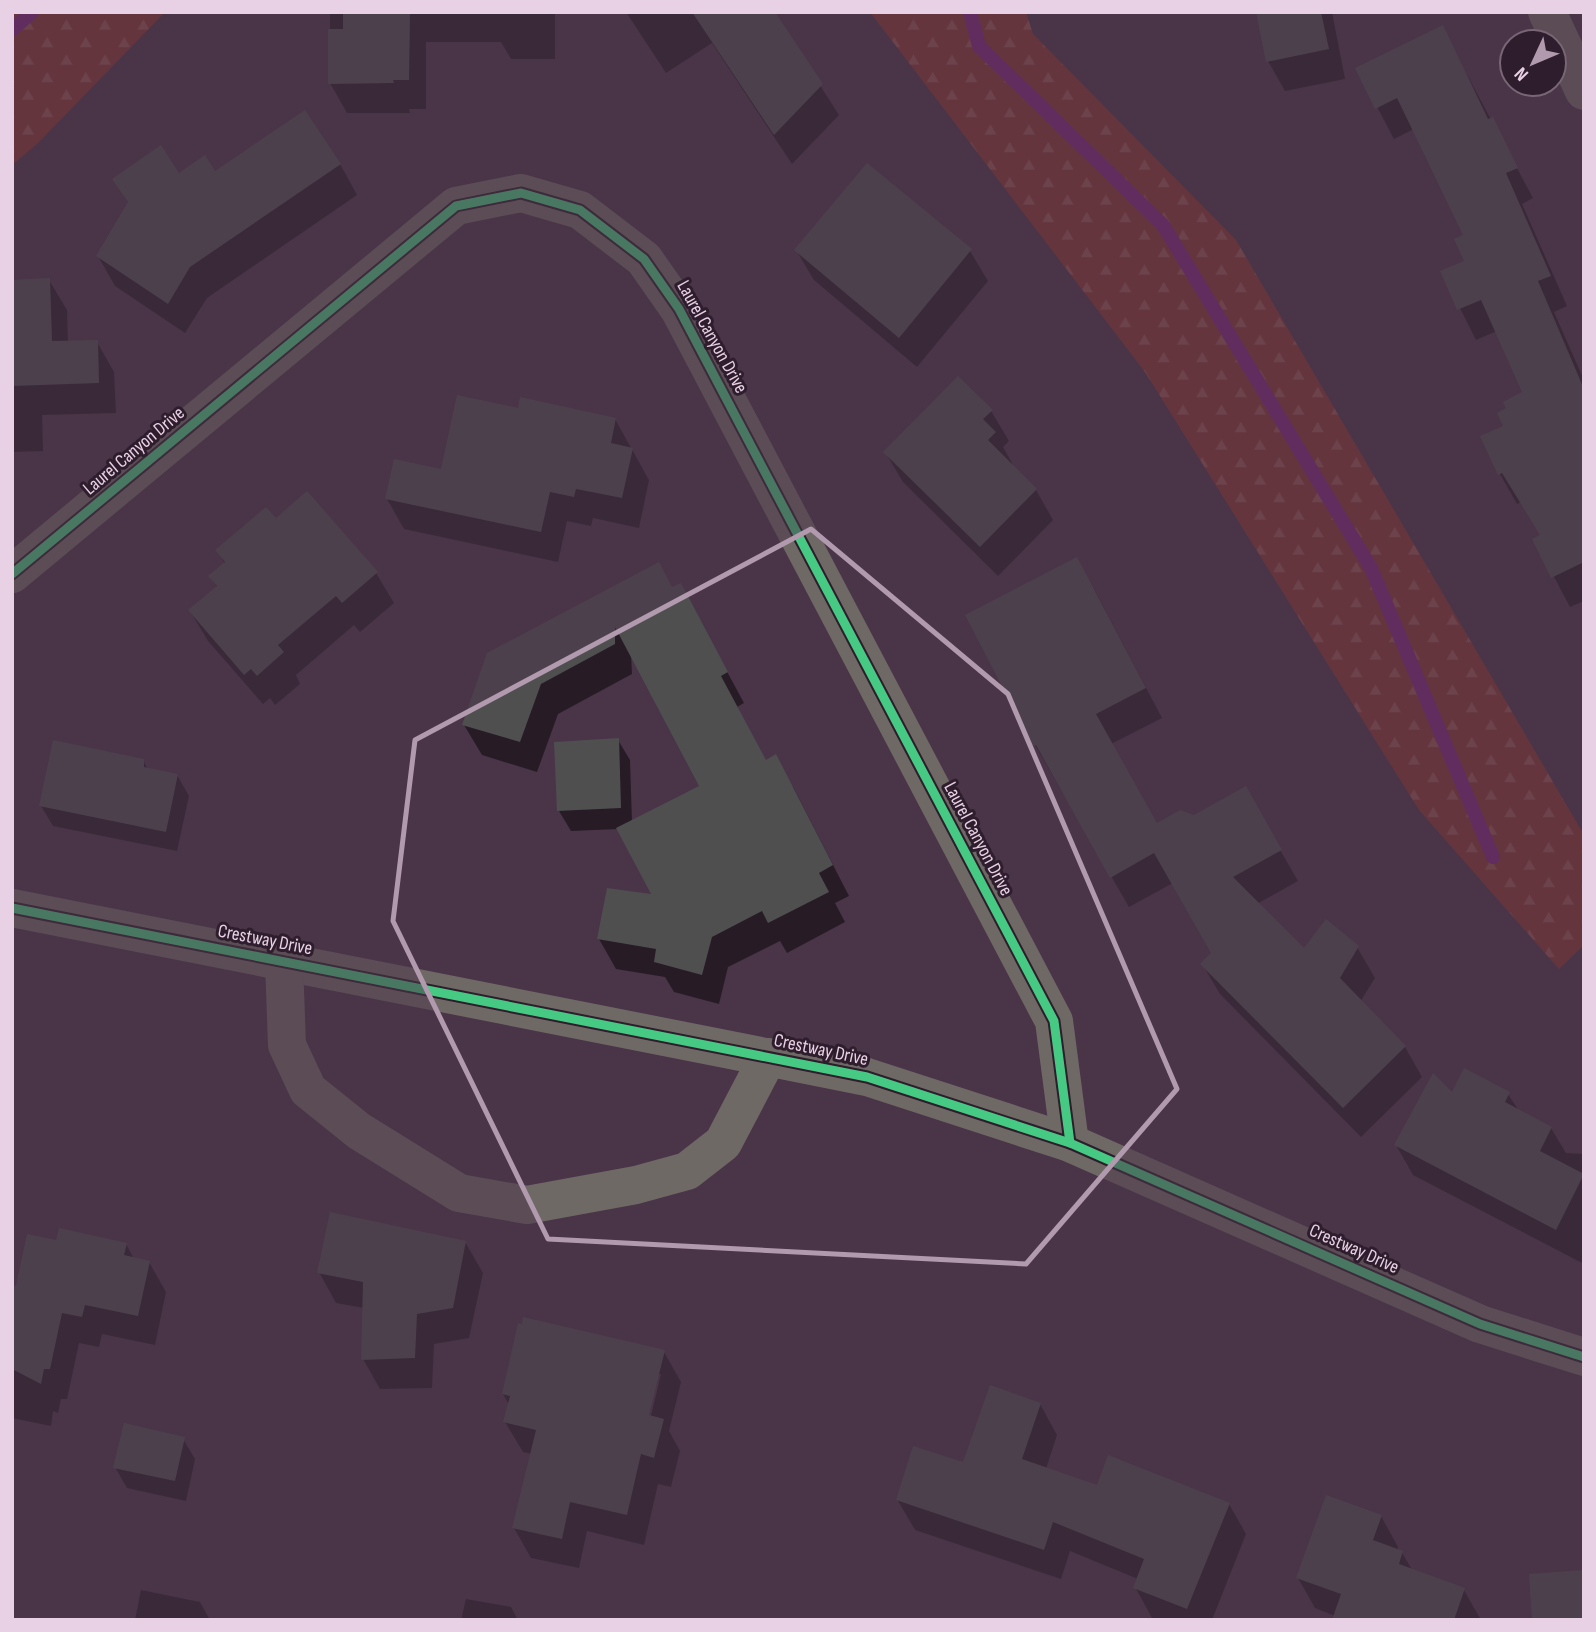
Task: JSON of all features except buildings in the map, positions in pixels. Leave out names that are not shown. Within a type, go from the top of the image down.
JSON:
[{"type":"street","points":[[1547,12],[1584,91]]},
{"type":"street","name":"Laurel Canyon Drive","points":[[12,575],[456,206],[521,193],[580,209],[644,259],[679,309],[1054,1021],[1070,1143]]},
{"type":"street","name":"Crestway Drive","points":[[12,908],[867,1077],[1070,1143],[1480,1324],[1584,1357]]},
{"type":"street","points":[[284,962],[287,1045],[308,1090],[359,1131],[459,1193],[527,1205],[636,1185],[687,1171],[723,1143],[768,1057]]},
{"type":"highlighted area","points":[[811,529],[1008,694],[1177,1089],[1026,1264],[548,1239],[393,921],[415,740]]},
{"type":"green space","points":[[12,12],[165,12],[38,143],[12,165]]},
{"type":"green space","points":[[870,12],[1026,12],[1033,34],[1236,240],[1584,835],[1584,945],[1559,969],[1419,810],[1145,372]]},
{"type":"waterway","points":[[12,30],[32,12]]},
{"type":"waterway","points":[[970,12],[979,46],[1163,225],[1371,568],[1493,857]]},
{"type":"cycle path","points":[[12,574],[456,206],[521,193],[580,210],[644,259],[679,309],[1054,1021],[1070,1143]]},
{"type":"cycle path","points":[[12,908],[867,1077],[1070,1143],[1480,1324],[1584,1357]]}]
